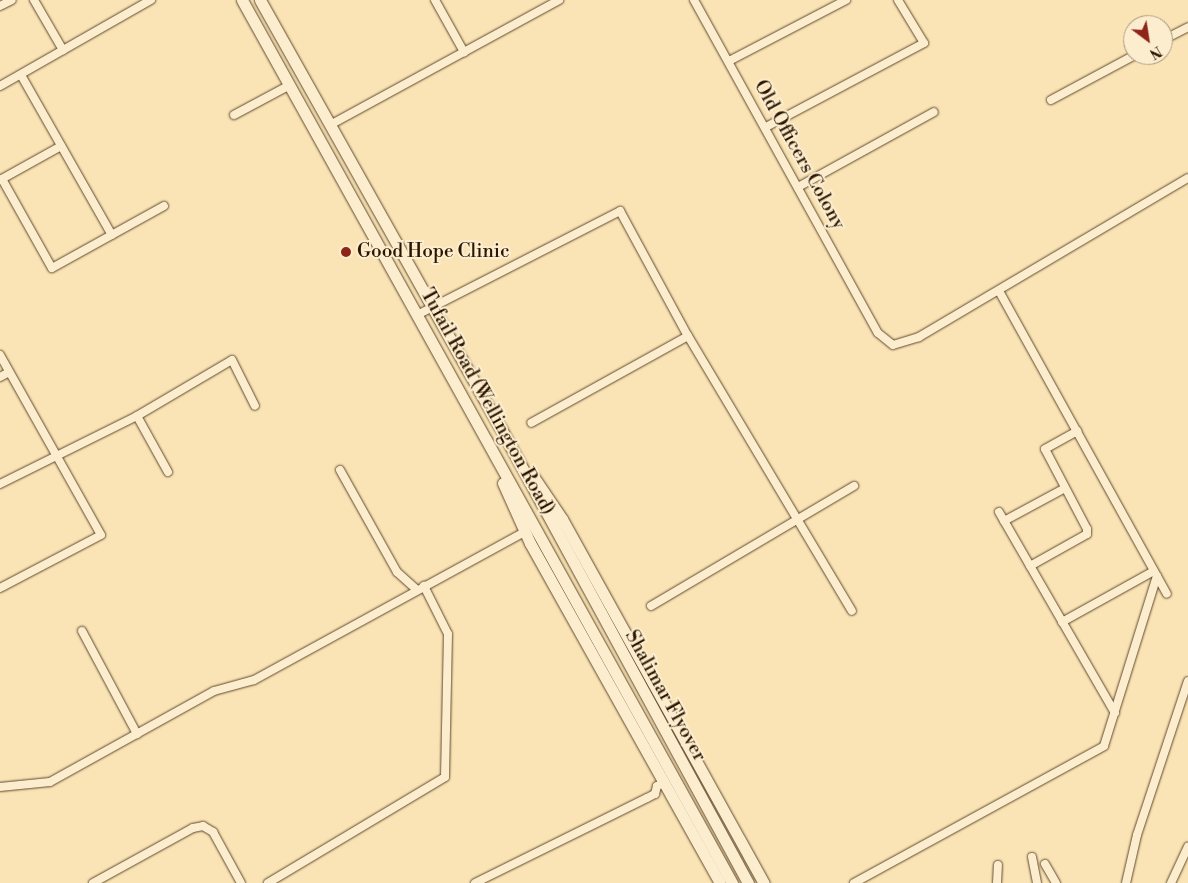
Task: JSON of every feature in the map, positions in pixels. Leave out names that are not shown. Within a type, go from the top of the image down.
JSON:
[{"type":"main road","name":"Tufail Road (Wellington Road)","points":[[242,0],[419,314],[483,435],[540,534]]},
{"type":"main road","name":"Tufail Road (Wellington Road)","points":[[260,0],[500,427],[552,526]]},
{"type":"main road","points":[[500,427],[562,519],[764,883]]},
{"type":"main road","points":[[483,435],[524,532],[720,883]]},
{"type":"main road","name":"Shalimar Flyover","points":[[552,526],[748,883]]},
{"type":"main road","name":"Shalimar Flyover","points":[[540,534],[732,883]]},
{"type":"street","points":[[0,6],[12,0]]},
{"type":"street","points":[[34,0],[63,50]]},
{"type":"street","points":[[1,84],[21,75],[151,0]]},
{"type":"street","points":[[435,0],[464,52]]},
{"type":"street","points":[[330,125],[559,0]]},
{"type":"street","points":[[696,2],[705,0]]},
{"type":"street","points":[[729,61],[846,0]]},
{"type":"street","points":[[766,127],[924,43],[898,0]]},
{"type":"street","name":"Old Officers Colony","points":[[696,2],[874,325],[887,343],[900,345],[1000,290],[1188,178]]},
{"type":"street","points":[[1173,35],[1188,27]]},
{"type":"street","points":[[1051,100],[1123,61]]},
{"type":"street","points":[[21,75],[112,234]]},
{"type":"street","points":[[234,115],[290,85]]},
{"type":"street","points":[[798,187],[934,112]]},
{"type":"street","points":[[61,146],[1,180],[52,268],[164,206]]},
{"type":"street","points":[[419,314],[620,211],[688,336],[852,611]]},
{"type":"street","points":[[1000,290],[1167,594]]},
{"type":"street","points":[[530,423],[688,336]]},
{"type":"street","points":[[0,355],[59,455],[101,536],[0,588]]},
{"type":"street","points":[[0,484],[137,416],[232,360],[256,406]]},
{"type":"street","points":[[0,377],[9,372]]},
{"type":"street","points":[[137,416],[168,472]]},
{"type":"street","points":[[1030,566],[1087,534],[1087,529],[1045,449],[1076,431]]},
{"type":"street","points":[[268,883],[445,777],[448,634],[421,588],[396,572],[340,470]]},
{"type":"street","points":[[651,606],[854,486]]},
{"type":"street","points":[[1004,521],[1065,488]]},
{"type":"street","points":[[999,512],[1115,713]]},
{"type":"street","points":[[0,787],[50,782],[214,691],[254,680],[524,532]]},
{"type":"street","points":[[1062,622],[1155,573]]},
{"type":"street","points":[[854,883],[1104,746],[1155,573]]},
{"type":"street","points":[[82,631],[137,734]]},
{"type":"street","points":[[1126,883],[1137,835],[1188,681]]},
{"type":"street","points":[[475,883],[655,794],[658,786],[663,782]]},
{"type":"street","points":[[93,883],[193,828],[203,826],[213,832],[241,883]]},
{"type":"street","points":[[1171,883],[1188,847]]},
{"type":"street","points":[[1032,857],[1037,883]]},
{"type":"street","points":[[1045,864],[1056,883]]},
{"type":"street","points":[[996,883],[998,865]]},
{"type":"place","name":"Good Hope Clinic","points":[[346,252]]}]
